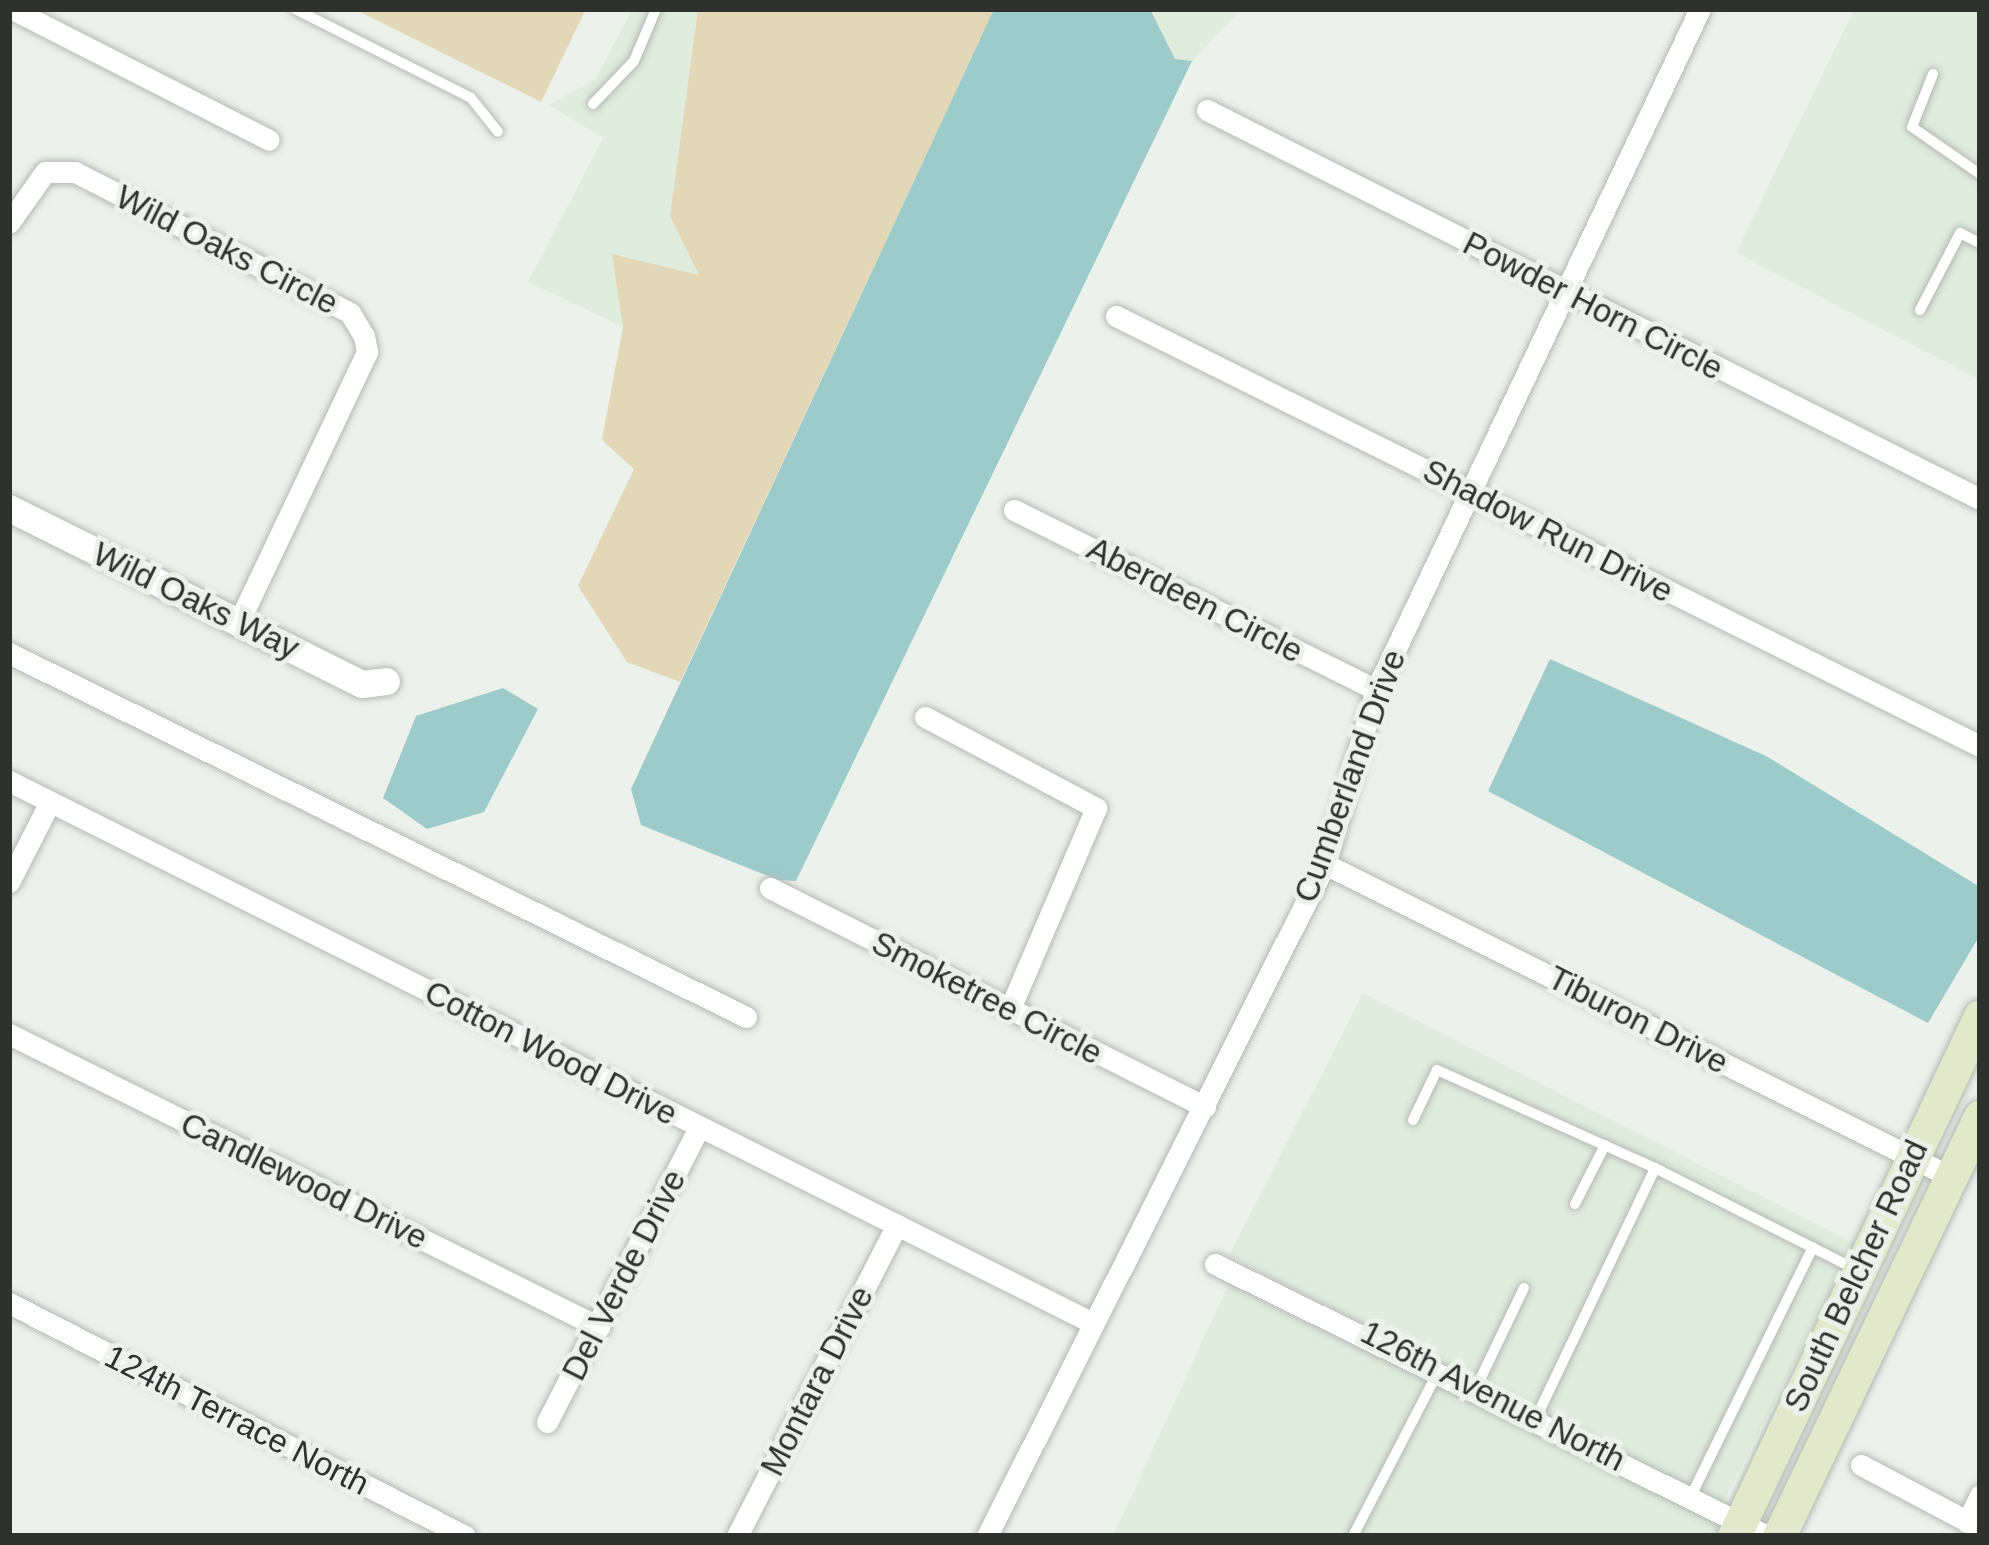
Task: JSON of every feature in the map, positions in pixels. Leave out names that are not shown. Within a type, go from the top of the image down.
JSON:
[{"type":"main road","name":"South Belcher Road","points":[[1747,1531],[1859,1270],[1980,1016]]},
{"type":"main road","name":"South Belcher Road","points":[[1779,1536],[1979,1123]]},
{"type":"street","points":[[12,9],[269,140]]},
{"type":"street","name":"Cumberland Drive","points":[[987,1536],[1325,864],[1376,690],[1700,9]]},
{"type":"street","name":"Powder Horn Circle","points":[[1207,110],[1980,499]]},
{"type":"street","name":"Wild Oaks Circle","points":[[9,223],[45,172],[75,172],[350,313],[364,336],[367,352],[238,622]]},
{"type":"street","name":"Shadow Run Drive","points":[[1116,316],[1980,746]]},
{"type":"street","name":"Wild Oaks Way","points":[[9,508],[362,684],[386,682]]},
{"type":"street","name":"Aberdeen Circle","points":[[1014,510],[1376,690]]},
{"type":"street","points":[[9,653],[746,1017]]},
{"type":"street","points":[[925,717],[1096,808],[1010,1010]]},
{"type":"street","name":"Cotton Wood Drive","points":[[9,781],[1093,1323]]},
{"type":"street","points":[[9,882],[50,802]]},
{"type":"street","name":"Tiburon Drive","points":[[1325,864],[1952,1177]]},
{"type":"street","name":"Smoketree Circle","points":[[770,888],[1205,1107]]},
{"type":"street","name":"Candlewood Drive","points":[[9,1034],[599,1327]]},
{"type":"street","name":"Del Verde Drive","points":[[547,1422],[699,1127]]},
{"type":"street","name":"Montara Drive","points":[[737,1536],[897,1226]]},
{"type":"street","name":"126th Avenue North","points":[[1215,1264],[1536,1418],[1690,1496],[1747,1531]]},
{"type":"street","name":"124th Terrace North","points":[[9,1304],[465,1536]]},
{"type":"street","points":[[1861,1465],[1974,1525],[1980,1495]]},
{"type":"lane","points":[[295,9],[471,98],[498,132]]},
{"type":"lane","points":[[593,104],[634,61],[656,9]]},
{"type":"lane","points":[[1933,74],[1912,127],[1980,174]]},
{"type":"lane","points":[[1920,310],[1960,233],[1980,244]]},
{"type":"lane","points":[[1414,1120],[1437,1070],[1655,1168],[1859,1270]]},
{"type":"lane","points":[[1575,1204],[1605,1145]]},
{"type":"lane","points":[[1536,1418],[1655,1168]]},
{"type":"lane","points":[[1690,1496],[1813,1247]]},
{"type":"lane","points":[[1476,1388],[1524,1288]]},
{"type":"lane","points":[[1353,1536],[1439,1370]]},
{"type":"shaded area","points":[[354,9],[586,9],[541,102]]},
{"type":"shaded area","points":[[633,9],[698,9],[670,216],[700,277],[623,327],[528,282],[603,138],[549,105],[595,79]]},
{"type":"shaded area","points":[[698,9],[994,9],[680,682],[627,662],[578,586],[634,469],[602,440],[623,327],[612,254],[699,275],[670,216]]},
{"type":"shaded area","points":[[1150,9],[1242,9],[1192,61],[1175,59]]},
{"type":"shaded area","points":[[1854,9],[1980,9],[1980,380],[1736,253]]},
{"type":"shaded area","points":[[1363,993],[1855,1244],[1721,1506],[1229,1256]]},
{"type":"shaded area","points":[[1230,1281],[1721,1524],[1715,1536],[1113,1536]]},
{"type":"water","points":[[994,9],[1150,9],[1175,59],[1192,61],[796,881],[778,880],[641,825],[631,789]]},
{"type":"water","points":[[1550,659],[1766,756],[1980,887],[1980,935],[1928,1023],[1488,791]]},
{"type":"water","points":[[503,688],[538,709],[484,812],[427,829],[383,798],[416,716]]}]
